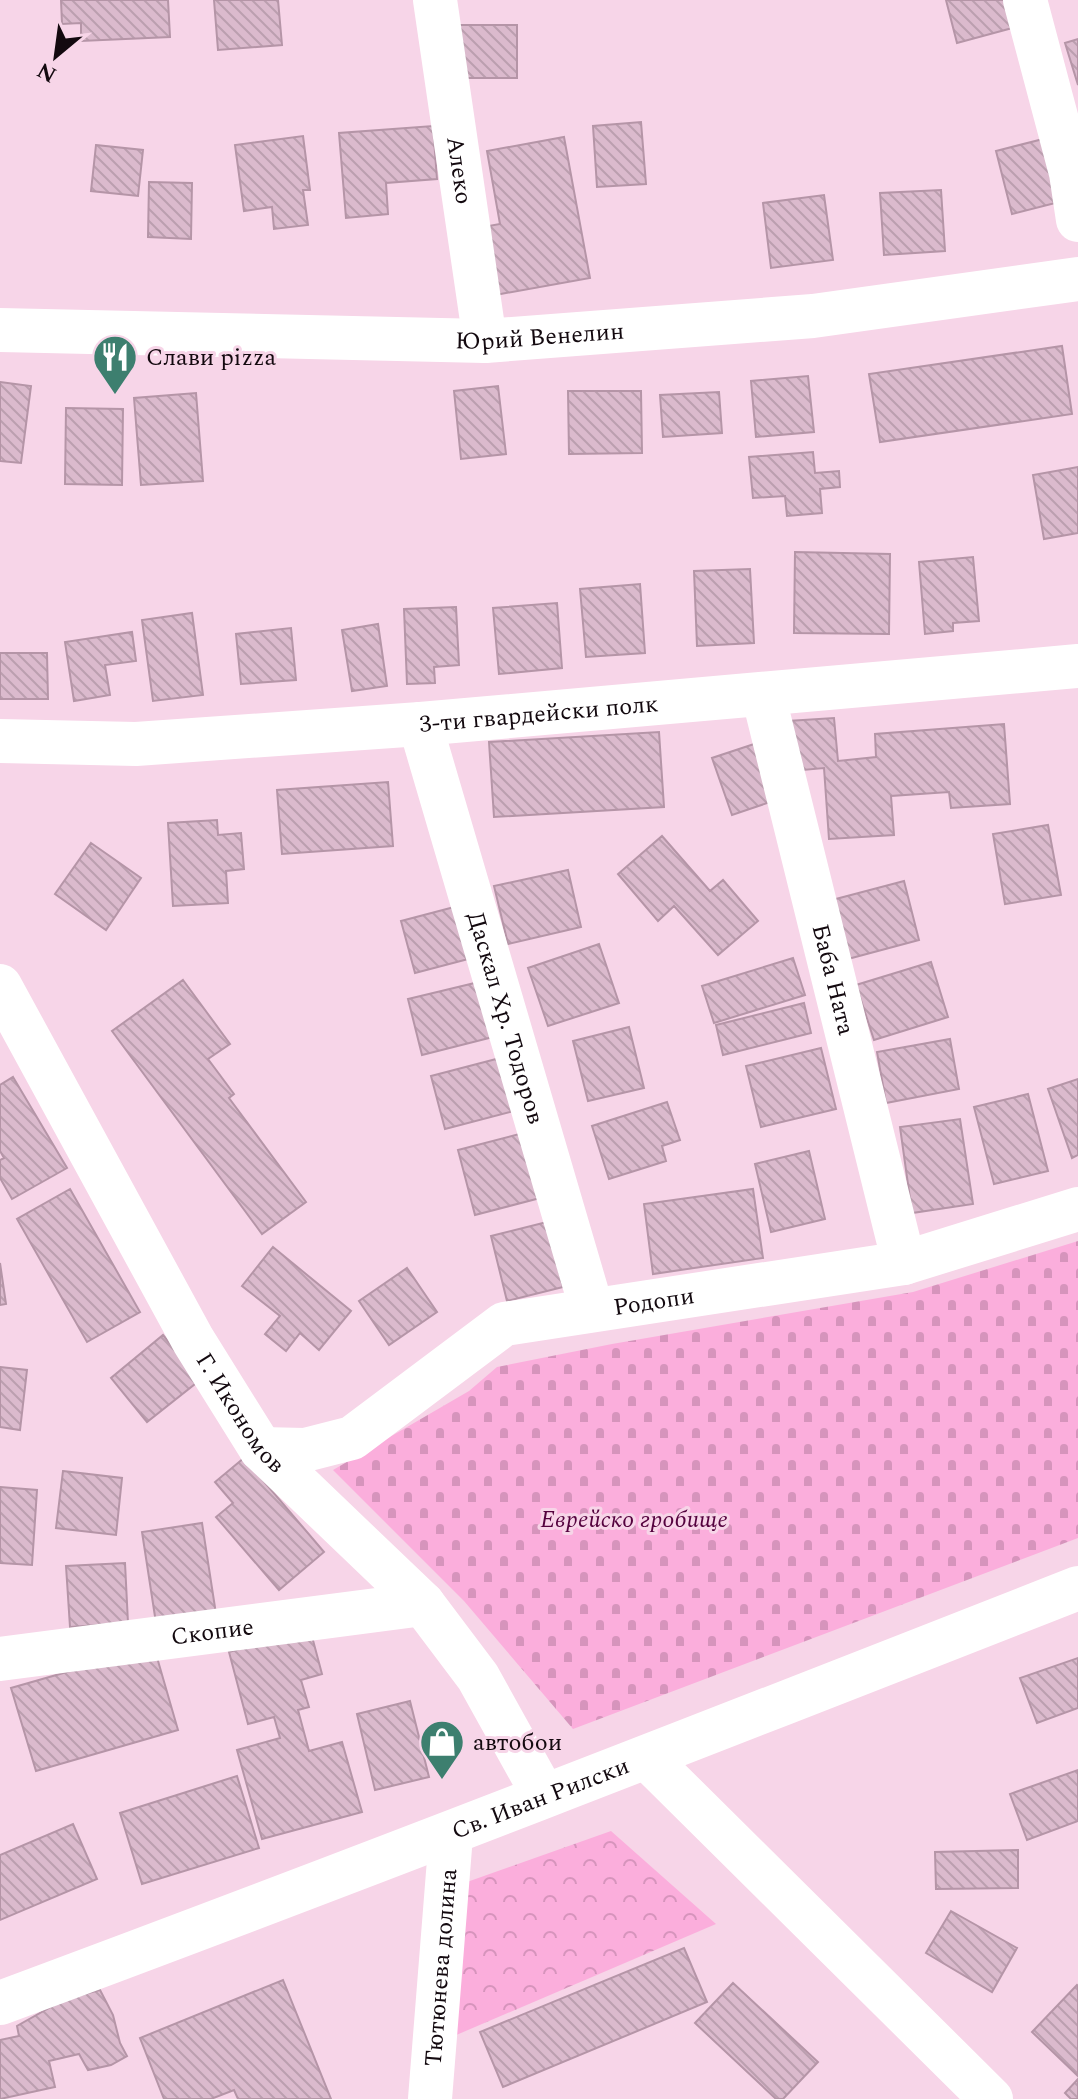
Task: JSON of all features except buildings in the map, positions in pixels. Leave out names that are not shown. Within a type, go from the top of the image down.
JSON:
[{"type":"street","name":"Алеко","points":[[435,0],[485,341]]},
{"type":"street","points":[[1025,0],[1071,173],[1078,220]]},
{"type":"street","name":"Юрий Венелин","points":[[0,330],[485,341],[813,316],[1078,279]]},
{"type":"street","name":"3-ти гвардейски полк","points":[[19,742],[136,744],[420,724],[1078,666]]},
{"type":"street","name":"Баба Ната","points":[[763,694],[904,1263]]},
{"type":"street","name":"Даскал Хр. Тодоров","points":[[420,724],[592,1310]]},
{"type":"street","points":[[0,772],[19,742]]},
{"type":"street","name":"Г. Икономов","points":[[0,986],[193,1340],[261,1449],[423,1604],[478,1677],[543,1794]]},
{"type":"street","name":"Родопи","points":[[261,1449],[305,1450],[352,1438],[504,1324],[904,1263],[1078,1209]]},
{"type":"street","name":"Св. Иван Рилски","points":[[0,2003],[451,1835],[543,1794],[647,1758],[1078,1588]]},
{"type":"street","name":"Скопие","points":[[0,1659],[423,1604]]},
{"type":"street","points":[[647,1758],[991,2099]]},
{"type":"street","name":"Тютюнева долина","points":[[430,2099],[451,1835]]},
{"type":"green space","name":"Еврейско гробище","points":[[1078,1241],[1078,1538],[573,1729],[464,1601],[333,1470],[469,1391],[497,1367],[913,1292]]},
{"type":"green space","points":[[611,1831],[716,1924],[454,2036],[467,1882]]},
{"type":"place","name":"Слави pizza","points":[[115,396]]},
{"type":"place","name":"автобои","points":[[442,1781]]}]
